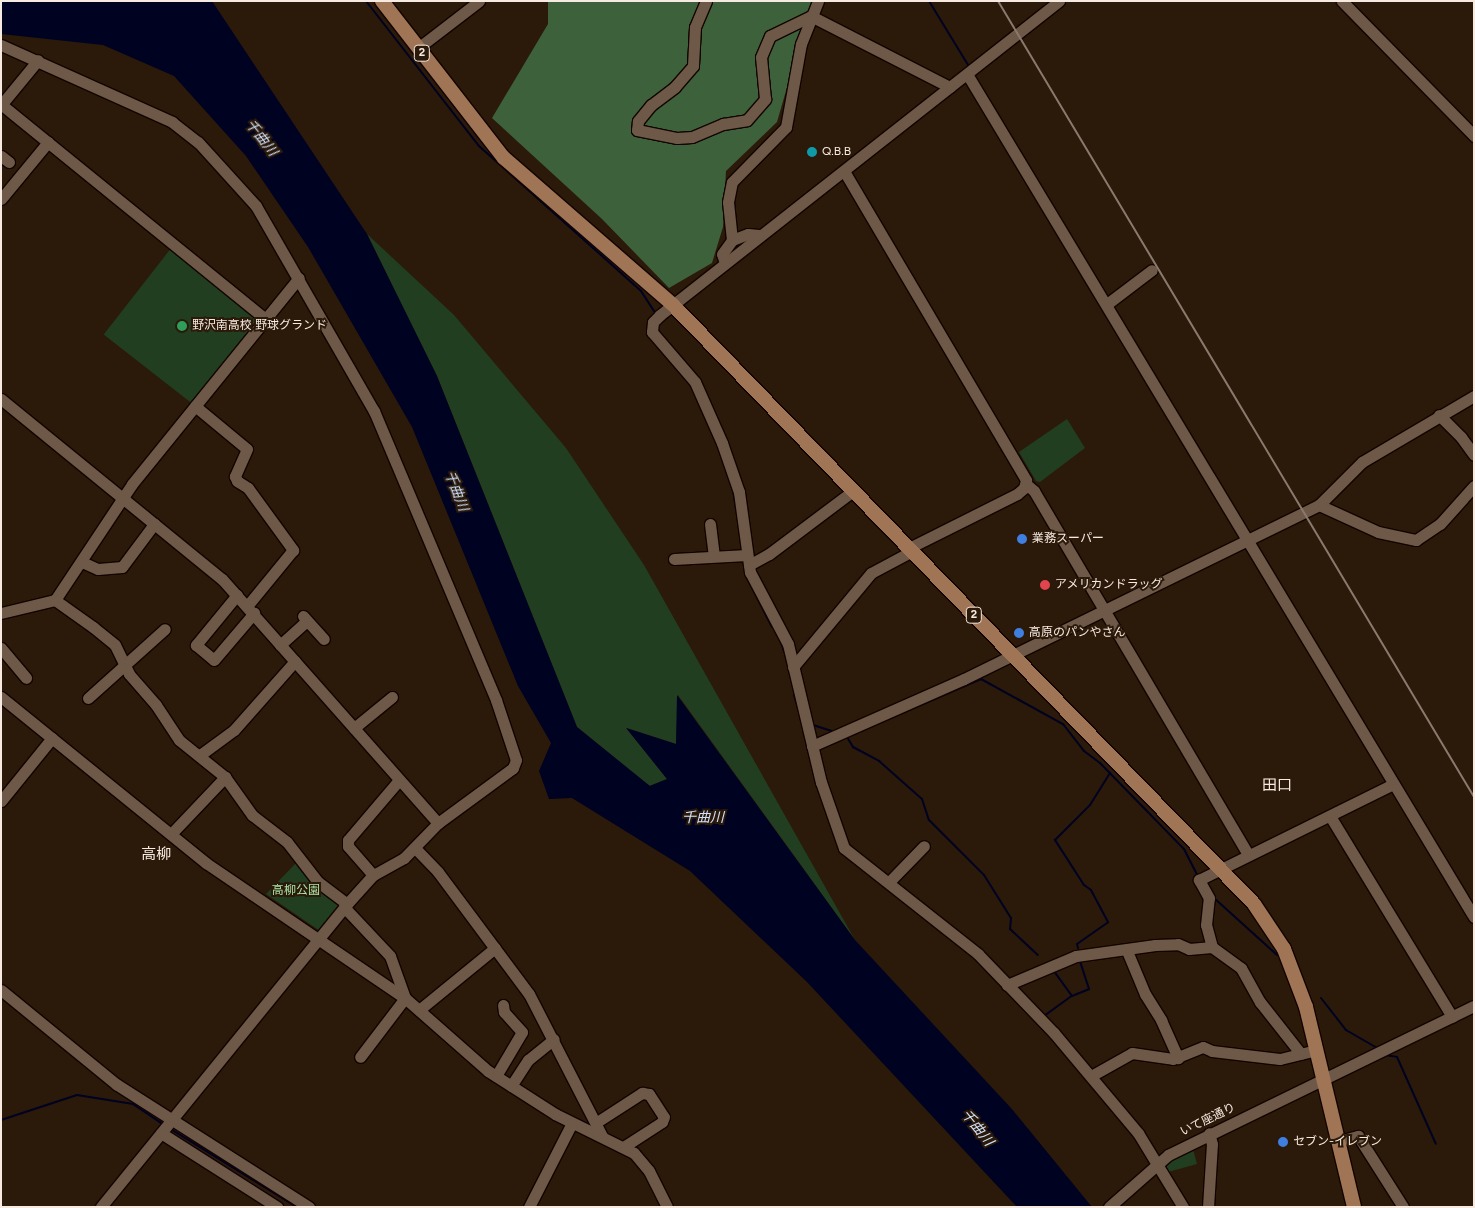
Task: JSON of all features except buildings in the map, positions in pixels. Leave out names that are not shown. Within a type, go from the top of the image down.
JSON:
[{"type":"main road","name":"2","points":[[382,1],[461,105],[509,163],[673,305],[1221,868],[1263,916],[1284,949],[1306,1007],[1354,1207]]},
{"type":"street","points":[[418,48],[479,1]]},
{"type":"street","points":[[706,1],[695,27],[693,66],[675,87],[651,105],[638,120],[637,130],[677,138],[692,137],[723,124],[747,120],[765,99],[760,57],[770,36],[811,16]]},
{"type":"street","points":[[732,240],[728,202],[732,182],[786,127],[801,44],[818,1]]},
{"type":"street","points":[[1059,1],[759,235],[656,318],[652,332],[694,382],[722,443],[739,492],[748,560],[757,588],[788,644],[812,746],[844,848],[854,860],[889,882],[978,954],[1007,984],[1091,1076],[1138,1134],[1184,1207]]},
{"type":"street","points":[[1342,1],[1474,136]]},
{"type":"street","points":[[811,16],[950,87]]},
{"type":"street","points":[[1,44],[131,101],[186,131],[256,206],[299,278],[324,328],[374,410],[496,700],[516,760],[513,768],[438,823],[415,848],[373,876],[346,905],[101,1207]]},
{"type":"street","points":[[38,60],[1,105],[267,320]]},
{"type":"street","points":[[967,74],[1108,303],[1247,540],[1474,917]]},
{"type":"street","points":[[1,200],[48,142]]},
{"type":"street","points":[[844,170],[1024,477],[1026,484],[1034,491],[1248,855]]},
{"type":"street","points":[[725,263],[722,254],[732,240],[748,234],[759,235]]},
{"type":"street","points":[[1108,303],[1152,270]]},
{"type":"street","points":[[1,613],[55,600],[82,562],[122,497],[267,320],[299,278]]},
{"type":"street","points":[[812,746],[1013,655],[1319,505],[1362,462],[1474,396]]},
{"type":"street","points":[[1,399],[222,578],[438,823]]},
{"type":"street","points":[[195,406],[247,449],[236,478],[248,488],[293,550],[214,660],[196,645],[237,595]]},
{"type":"street","points":[[1439,415],[1461,437],[1474,455]]},
{"type":"street","points":[[793,667],[871,573],[910,549],[1017,494],[1026,484]]},
{"type":"street","points":[[1319,505],[1378,532],[1416,540],[1440,524],[1474,486]]},
{"type":"street","points":[[674,559],[714,556],[748,560],[769,554],[853,490]]},
{"type":"street","points":[[82,562],[98,569],[122,567],[154,524]]},
{"type":"street","points":[[710,524],[714,556]]},
{"type":"street","points":[[55,600],[115,645],[124,664],[179,740],[200,755],[224,777],[252,815],[287,842],[318,882],[346,905],[390,956],[405,998]]},
{"type":"street","points":[[280,645],[304,618],[324,640]]},
{"type":"street","points":[[88,698],[165,629]]},
{"type":"street","points":[[1,648],[26,678]]},
{"type":"street","points":[[200,755],[234,730],[295,661]]},
{"type":"street","points":[[1,697],[206,863],[405,998],[466,1054],[496,1076],[572,1123],[625,1146],[645,1165],[667,1207]]},
{"type":"street","points":[[354,728],[392,697]]},
{"type":"street","points":[[1,801],[52,738]]},
{"type":"street","points":[[171,834],[224,777]]},
{"type":"street","points":[[373,876],[348,846],[348,840],[399,780]]},
{"type":"street","points":[[1301,1054],[1260,1002],[1240,968],[1212,947],[1206,925],[1209,898],[1200,879],[1394,784]]},
{"type":"street","points":[[1330,816],[1452,1017]]},
{"type":"street","points":[[889,882],[924,846]]},
{"type":"street","points":[[415,848],[434,866],[529,994],[597,1122],[602,1136]]},
{"type":"street","points":[[1007,984],[1076,956],[1127,951],[1155,945],[1178,944],[1189,949],[1212,947]]},
{"type":"street","points":[[419,1010],[495,948]]},
{"type":"street","points":[[1127,951],[1144,994],[1161,1020],[1178,1058]]},
{"type":"street","points":[[1,990],[167,1126],[277,1207]]},
{"type":"street","points":[[360,1057],[405,998]]},
{"type":"street","points":[[496,1076],[522,1032],[504,1012],[504,1005]]},
{"type":"street","name":"いて座通り","points":[[1114,1205],[1157,1162],[1210,1133],[1324,1081],[1474,1006]]},
{"type":"street","points":[[512,1086],[528,1060],[554,1039]]},
{"type":"street","points":[[1091,1076],[1132,1053],[1178,1058],[1203,1047],[1212,1051],[1280,1059],[1317,1050]]},
{"type":"street","points":[[597,1122],[642,1092],[649,1094],[664,1117],[662,1122],[625,1146]]},
{"type":"street","points":[[529,1207],[572,1123]]},
{"type":"street","points":[[167,1126],[309,1207]]},
{"type":"street","points":[[1208,1207],[1212,1144],[1210,1133]]},
{"type":"street","points":[[1339,1141],[1358,1136],[1403,1207]]},
{"type":"green space","points":[[548,1],[812,1],[777,122],[726,171],[723,227],[712,263],[669,288],[602,219],[492,118],[548,24]]},
{"type":"green space","points":[[367,234],[454,315],[566,448],[644,565],[855,940],[678,695],[676,744],[627,728],[667,779],[649,786],[577,727],[437,376]]},
{"type":"green space","name":"野沢南高校 野球グランド","points":[[172,247],[263,318],[194,405],[104,334]]},
{"type":"green space","points":[[1067,419],[1085,448],[1040,482],[1036,481],[1019,452]]},
{"type":"green space","name":"高柳公園","points":[[297,862],[341,905],[320,931],[266,894]]},
{"type":"green space","points":[[1193,1149],[1197,1164],[1168,1172],[1165,1164]]},
{"type":"water","name":"千曲川","points":[[1,1],[212,1],[367,234],[437,376],[577,727],[650,786],[667,779],[626,728],[676,744],[677,695],[855,940],[1011,1108],[1092,1207],[1017,1207],[807,982],[690,871],[572,798],[549,799],[539,771],[551,743],[518,686],[412,427],[308,247],[246,156],[174,76],[103,45],[1,34]]},
{"type":"waterway","points":[[366,1],[479,146],[641,291],[654,311]]},
{"type":"waterway","points":[[929,1],[968,65]]},
{"type":"waterway","points":[[733,490],[736,510]]},
{"type":"waterway","points":[[747,578],[772,627]]},
{"type":"waterway","points":[[780,639],[784,651]]},
{"type":"waterway","points":[[847,737],[981,679],[1063,724],[1084,751],[1100,763],[1184,849],[1198,876]]},
{"type":"waterway","points":[[794,695],[804,727]]},
{"type":"waterway","points":[[813,725],[834,732]]},
{"type":"waterway","points":[[847,737],[853,747],[879,761],[922,799],[929,820],[984,875],[1011,918],[1010,929],[1038,955]]},
{"type":"waterway","points":[[1078,948],[1077,944],[1108,922],[1091,890],[1084,885],[1055,840],[1090,805],[1110,773]]},
{"type":"waterway","points":[[1214,898],[1277,955]]},
{"type":"waterway","points":[[1072,996],[1089,989],[1080,962]]},
{"type":"waterway","points":[[1044,1016],[1072,996],[1054,971]]},
{"type":"waterway","points":[[1321,998],[1346,1030],[1377,1048]]},
{"type":"waterway","points":[[1385,1055],[1397,1057],[1436,1144]]},
{"type":"waterway","points":[[1,1120],[77,1095],[133,1104],[163,1124]]},
{"type":"waterway","points":[[169,1128],[297,1207]]},
{"type":"railway","points":[[998,1],[1474,797]]},
{"type":"place","name":"Q.B.B","points":[[812,152]]},
{"type":"place","name":"野沢南高校 野球グランド","points":[[182,326]]},
{"type":"place","name":"業務スーパー","points":[[1022,539]]},
{"type":"place","name":"アメリカンドラッグ","points":[[1045,585]]},
{"type":"place","name":"高原のパンやさん","points":[[1019,633]]},
{"type":"place","name":"セブン-イレブン","points":[[1283,1142]]},
{"type":"district","name":"田口","points":[[1277,786]]},
{"type":"district","name":"高柳","points":[[156,855]]}]
